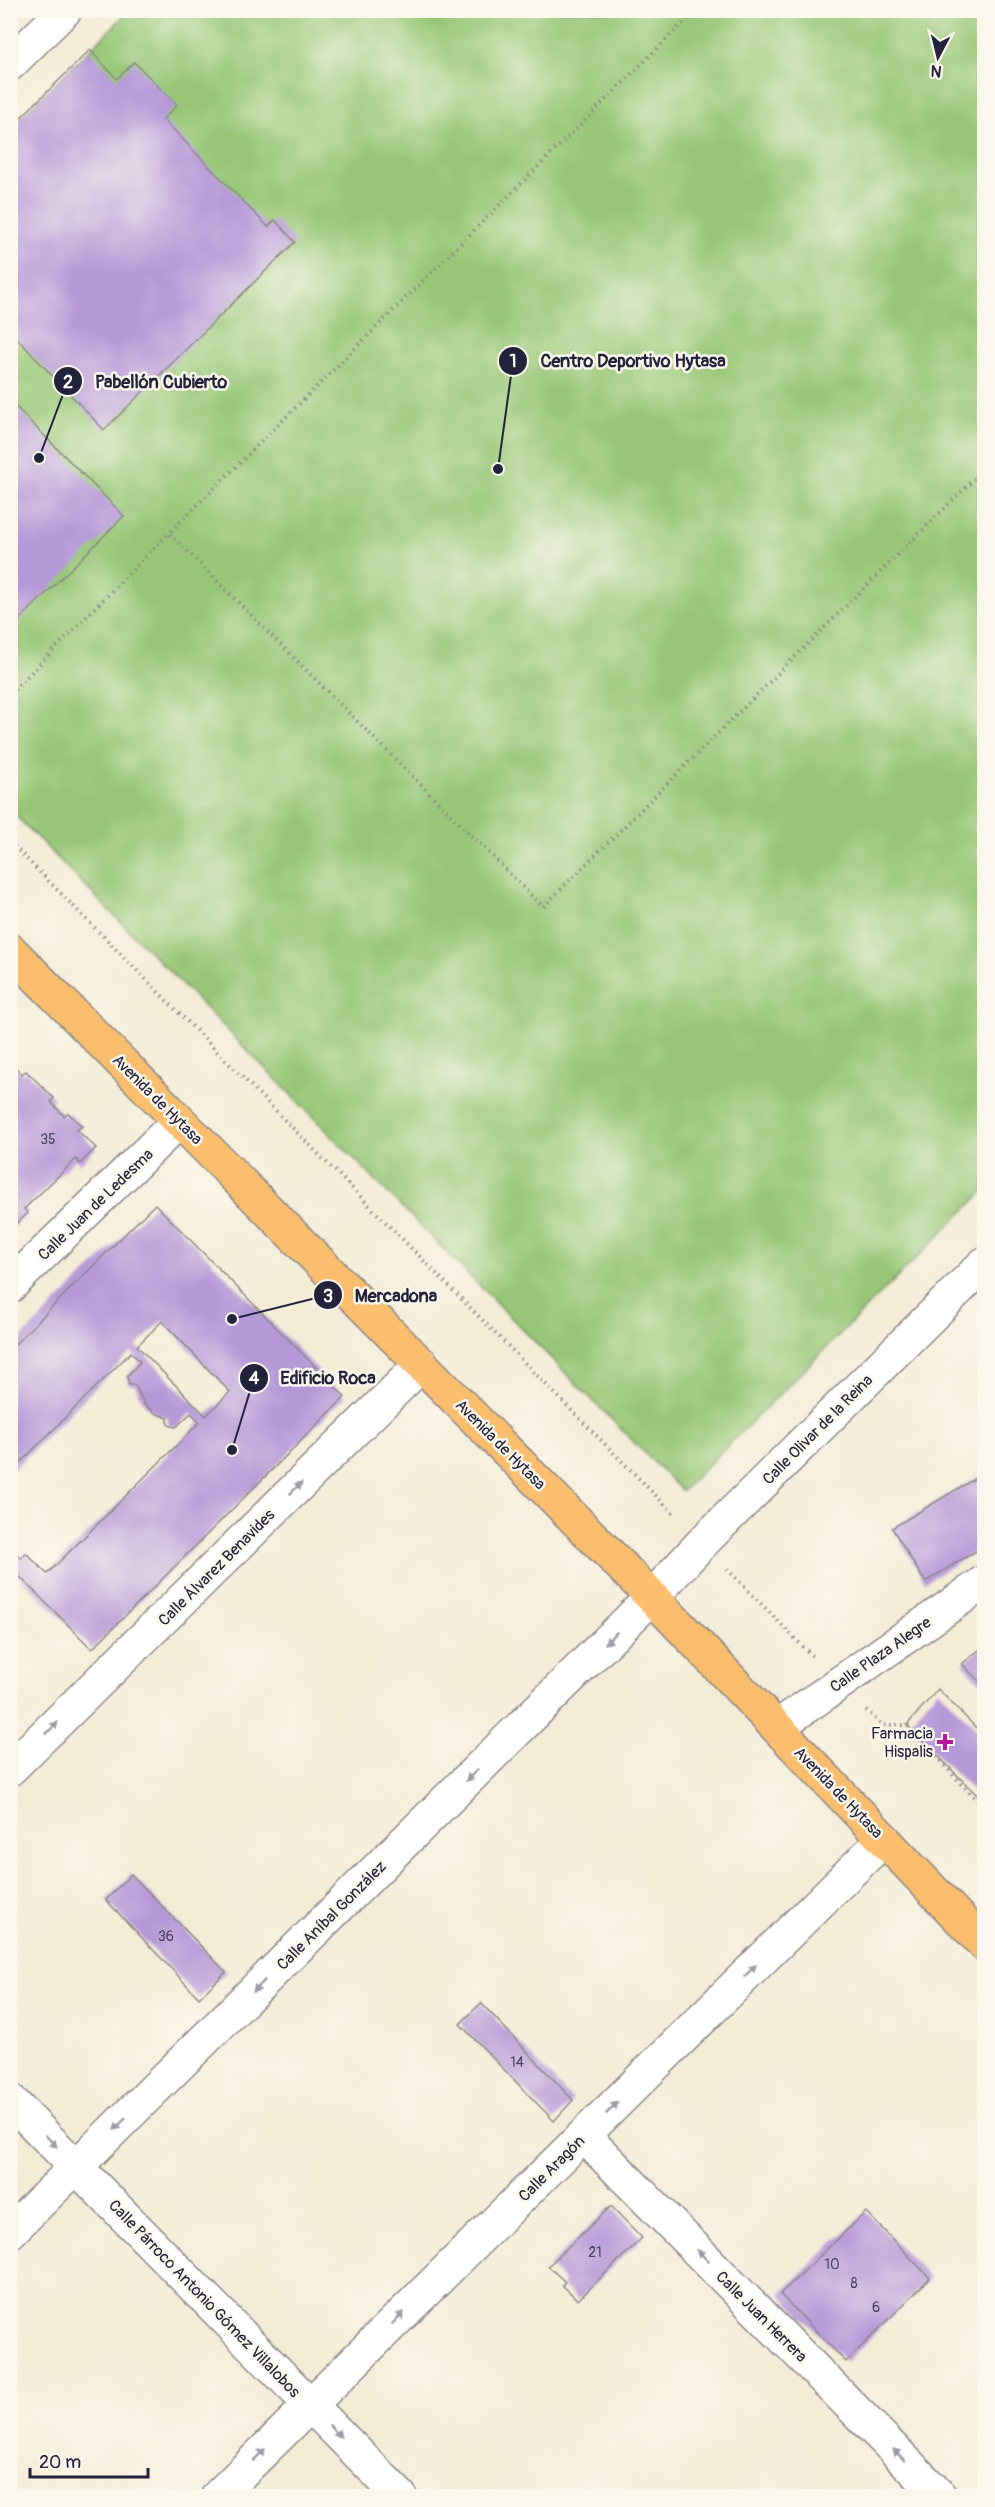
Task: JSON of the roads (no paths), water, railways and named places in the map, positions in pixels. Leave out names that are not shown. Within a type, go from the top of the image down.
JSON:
[{"type":"main road","name":"Avenida de Hytasa","points":[[10,950],[652,1597],[984,1944]]},
{"type":"street","points":[[10,64],[65,10]]},
{"type":"street","name":"Calle Juan de Ledesma","points":[[10,1286],[179,1121]]},
{"type":"street","name":"Calle Olivar de la Reina","points":[[652,1597],[702,1543],[984,1264]]},
{"type":"street","name":"Calle Álvarez Benavides","points":[[10,1769],[422,1364]]},
{"type":"street","name":"Calle Plaza Alegre","points":[[777,1727],[984,1582]]},
{"type":"street","name":"Calle Aníbal González","points":[[10,2232],[652,1597]]},
{"type":"street","name":"Calle Aragón","points":[[218,2496],[884,1839]]},
{"type":"street","name":"Calle Párroco Antonio Gómez Villalobos","points":[[10,2100],[400,2496]]},
{"type":"street","name":"Calle Juan Herrera","points":[[584,2136],[940,2496]]},
{"type":"place","name":"Pabellón Cubierto","points":[[39,458]]},
{"type":"place","name":"Centro Deportivo Hytasa","points":[[498,469]]},
{"type":"place","name":"Mercadona","points":[[232,1319]]},
{"type":"place","name":"Edificio Roca","points":[[232,1450]]},
{"type":"place","name":"Farmacia Hispalis","points":[[945,1742]]}]
